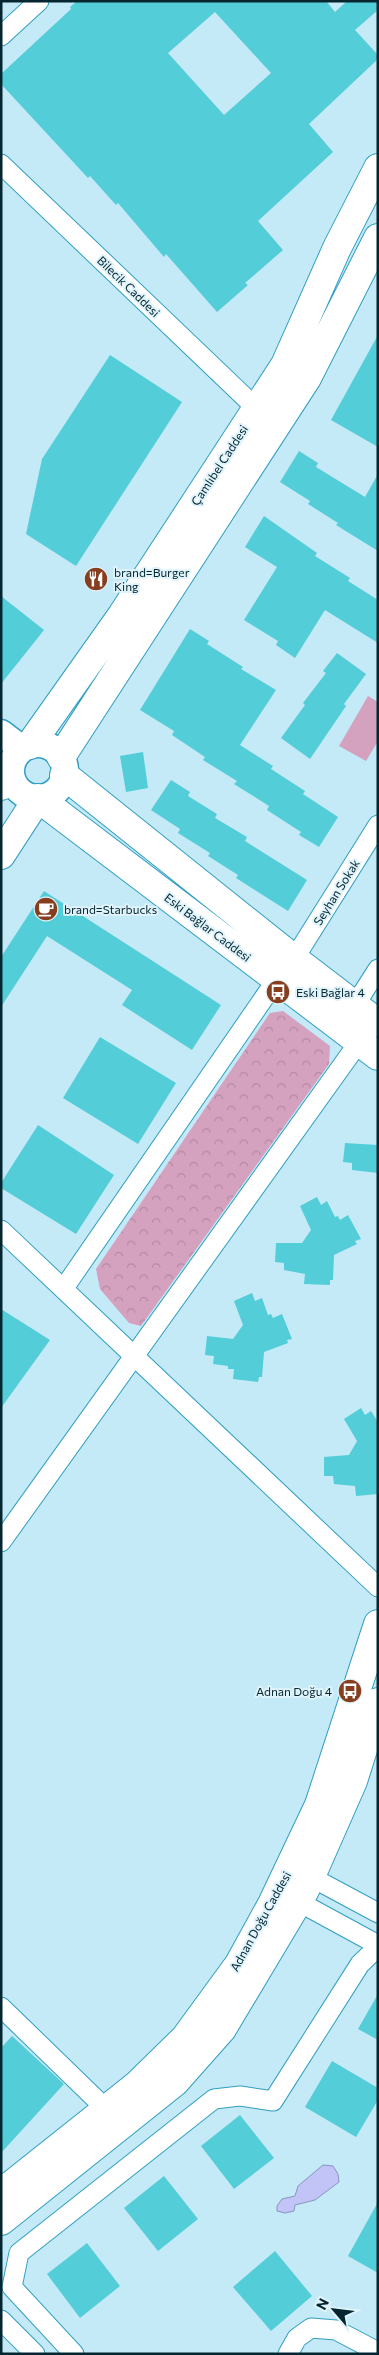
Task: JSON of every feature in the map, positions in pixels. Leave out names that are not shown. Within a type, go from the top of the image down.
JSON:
[{"type":"main road","name":"Çamlıbel Caddesi","points":[[13,763],[122,615],[285,365],[337,248],[378,168]]},
{"type":"main road","points":[[1,733],[13,763],[16,787],[30,797],[38,798],[55,791],[63,766],[307,378],[378,238]]},
{"type":"main road","points":[[13,763],[47,746],[63,766]]},
{"type":"main road","name":"Eski Bağlar Caddesi","points":[[63,766],[286,969],[372,1040]]},
{"type":"main road","points":[[1,855],[38,798]]},
{"type":"main road","name":"Eski Bağlar Caddesi","points":[[38,798],[286,969],[355,1005],[372,1040]]},
{"type":"main road","name":"Adnan Doğu Caddesi","points":[[1,2193],[137,2084],[185,2038],[239,1964],[272,1904],[319,1805],[378,1624]]},
{"type":"main road","name":"Adnan Doğu Caddesi","points":[[1,2221],[175,2082],[222,2029],[299,1902],[311,1877],[353,1781],[378,1702]]},
{"type":"street","points":[[1,36],[39,1]]},
{"type":"street","name":"Bilecik Caddesi","points":[[1,164],[256,408]]},
{"type":"street","name":"Seyhan Sokak","points":[[64,1288],[286,969],[378,825]]},
{"type":"street","points":[[355,1005],[378,969]]},
{"type":"street","points":[[1,1542],[135,1356],[372,1040]]},
{"type":"street","points":[[1,1230],[378,1587]]},
{"type":"street","points":[[311,1877],[376,1911],[361,1936],[360,1964]]},
{"type":"street","points":[[74,2354],[12,2287],[20,2253],[214,2099],[240,2096],[274,2101],[360,1964],[378,1946],[299,1902]]},
{"type":"street","points":[[1,2007],[106,2109]]},
{"type":"street","points":[[1,2320],[34,2354]]},
{"type":"street","points":[[288,2354],[297,2338],[311,2328],[336,2330],[378,2352]]},
{"type":"green space","points":[[368,696],[378,702],[378,741],[366,761],[339,746]]},
{"type":"green space","points":[[283,1011],[330,1046],[329,1064],[141,1326],[129,1323],[100,1289],[96,1269],[270,1013]]},
{"type":"water","points":[[323,2165],[333,2166],[338,2174],[339,2182],[315,2200],[295,2205],[294,2211],[285,2213],[277,2211],[277,2206],[282,2199],[295,2196],[298,2186]]},
{"type":"building","points":[[77,1],[326,1],[335,12],[347,1],[378,1],[378,10],[355,30],[378,55],[378,59],[309,124],[333,152],[258,221],[283,250],[245,283],[248,285],[217,312],[166,254],[164,257],[118,203],[116,205],[90,176],[88,178],[1,84],[1,74],[71,9],[70,7]],"holes":[[[215,12],[271,73],[224,115],[168,53]]]},
{"type":"building","points":[[378,335],[378,447],[331,420]]},
{"type":"building","points":[[110,355],[182,402],[76,566],[26,534],[42,459]]},
{"type":"building","points":[[299,451],[318,463],[316,467],[365,497],[378,474],[378,551],[336,525],[338,523],[308,504],[310,501],[280,482]]},
{"type":"building","points":[[264,516],[317,553],[315,556],[350,578],[348,581],[378,600],[378,643],[325,610],[295,658],[276,645],[278,641],[244,620],[277,567],[245,547]]},
{"type":"building","points":[[1,596],[44,630],[1,684]]},
{"type":"building","points":[[190,629],[209,641],[207,644],[243,667],[241,669],[276,690],[240,745],[273,766],[271,769],[305,791],[303,794],[338,817],[319,847],[299,835],[301,832],[267,810],[269,806],[234,784],[237,781],[203,760],[205,757],[172,735],[174,731],[140,710]]},
{"type":"building","points":[[337,653],[366,674],[344,704],[346,706],[310,759],[281,738],[305,705],[303,703],[326,673],[323,671]]},
{"type":"building","points":[[143,752],[148,788],[126,792],[120,756]]},
{"type":"building","points":[[171,780],[190,792],[188,796],[217,814],[215,818],[247,837],[245,841],[307,880],[288,911],[236,878],[238,875],[208,856],[210,853],[178,833],[180,829],[151,810]]},
{"type":"building","points":[[44,891],[221,1005],[192,1050],[122,1005],[132,990],[47,936],[1,1007],[1,957]]},
{"type":"building","points":[[100,1037],[176,1083],[138,1144],[63,1098]]},
{"type":"building","points":[[38,1125],[114,1175],[76,1234],[1,1188],[1,1183]]},
{"type":"building","points":[[345,1143],[378,1145],[378,1173],[352,1170],[352,1163],[343,1162]]},
{"type":"building","points":[[317,1197],[321,1205],[327,1201],[335,1217],[338,1216],[340,1220],[348,1215],[361,1239],[355,1241],[357,1244],[334,1255],[333,1280],[330,1280],[330,1285],[304,1284],[305,1274],[284,1270],[284,1263],[275,1262],[276,1243],[302,1243],[311,1230],[300,1206]]},
{"type":"building","points":[[252,1293],[255,1301],[262,1298],[268,1315],[271,1314],[273,1318],[282,1314],[292,1339],[287,1340],[288,1343],[264,1352],[262,1377],[259,1377],[258,1382],[233,1379],[234,1369],[228,1369],[228,1366],[213,1364],[214,1356],[205,1355],[207,1336],[233,1339],[243,1325],[234,1301]]},
{"type":"building","points":[[1,1309],[50,1340],[1,1408]]},
{"type":"building","points":[[361,1408],[365,1415],[371,1411],[378,1422],[378,1494],[356,1496],[355,1486],[334,1484],[333,1476],[324,1476],[324,1457],[349,1455],[357,1441],[344,1419]]},
{"type":"building","points":[[378,1994],[378,2040],[358,2029]]},
{"type":"building","points":[[12,2036],[64,2084],[1,2153],[1,2048]]},
{"type":"building","points":[[332,2061],[378,2088],[378,2100],[356,2137],[305,2107]]},
{"type":"building","points":[[240,2115],[274,2158],[234,2189],[201,2146]]},
{"type":"building","points":[[164,2176],[198,2219],[158,2251],[124,2208]]},
{"type":"building","points":[[378,2202],[378,2273],[348,2256]]},
{"type":"building","points":[[87,2243],[120,2286],[80,2318],[47,2274]]},
{"type":"building","points":[[275,2251],[312,2296],[271,2331],[233,2287]]},
{"type":"place","name":"brand=Burger King","points":[[96,579]]},
{"type":"place","name":"brand=Starbucks","points":[[46,909]]},
{"type":"place","name":"Eski Bağlar 4","points":[[278,992]]},
{"type":"place","name":"Adnan Doğu 4","points":[[350,1691]]}]
